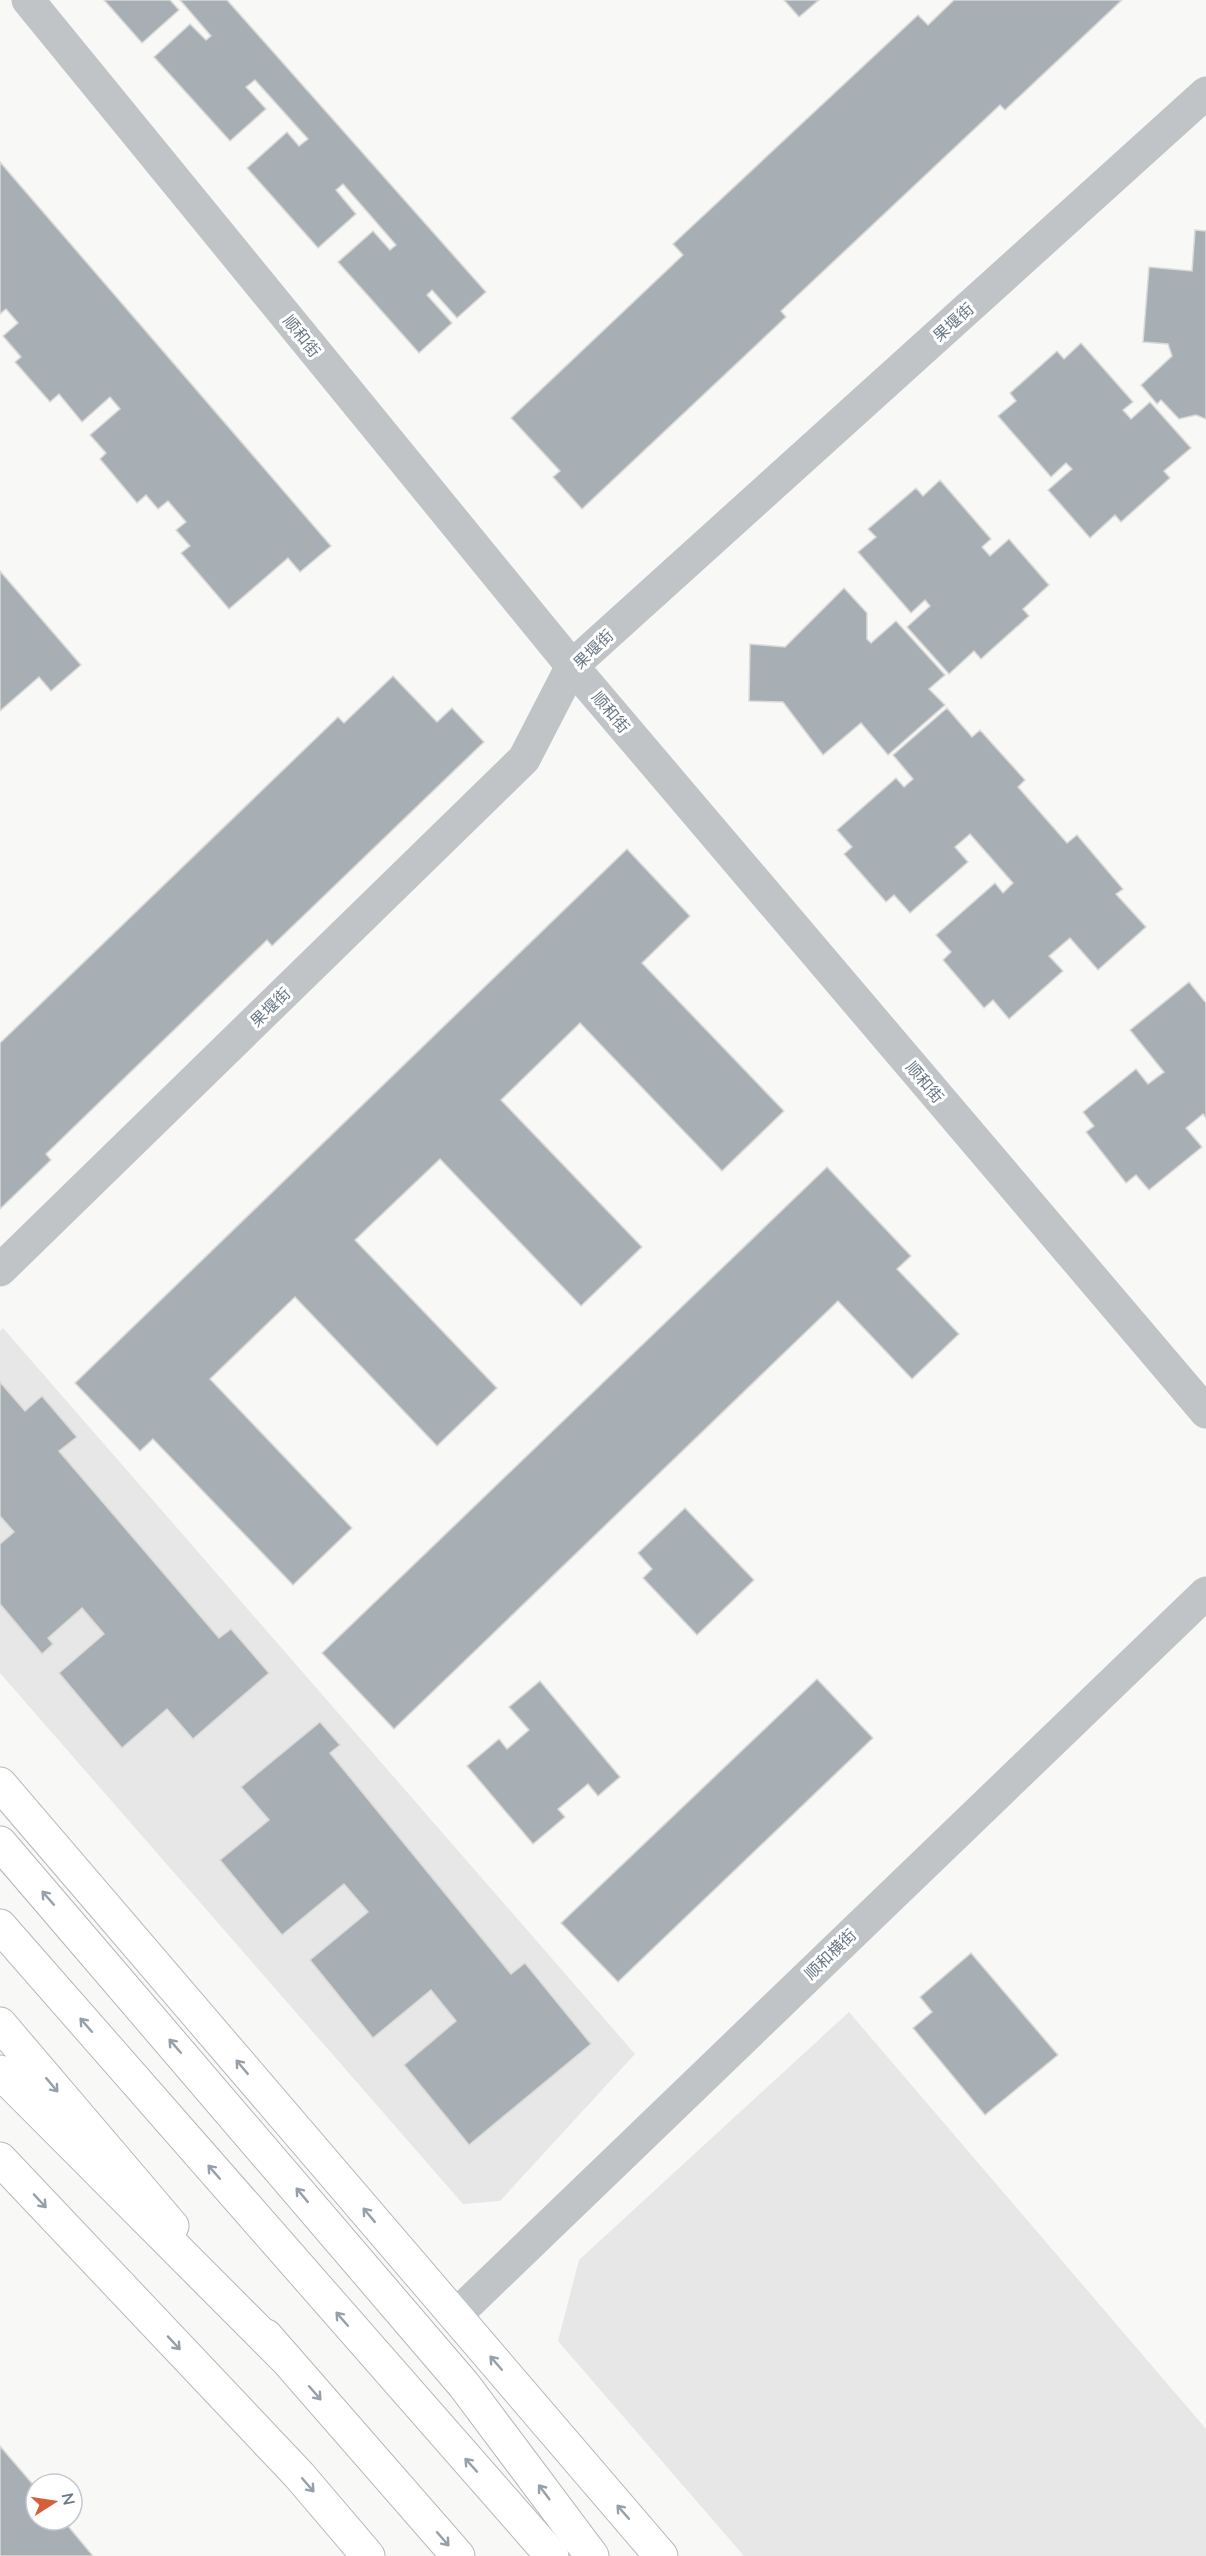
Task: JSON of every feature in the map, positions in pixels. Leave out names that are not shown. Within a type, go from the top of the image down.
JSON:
[{"type":"main road","points":[[0,1784],[661,2556]]},
{"type":"main road","points":[[0,1843],[464,2385],[592,2556]]},
{"type":"main road","points":[[0,1926],[552,2556]]},
{"type":"main road","points":[[0,2024],[284,2357],[458,2556]]},
{"type":"main road","points":[[0,2072],[284,2357]]},
{"type":"main road","points":[[0,2159],[298,2475],[368,2556]]},
{"type":"main road","points":[[396,2248],[406,2317]]},
{"type":"street","name":"顺和街","points":[[28,0],[572,666],[1206,1412]]},
{"type":"street","name":"果堰街","points":[[0,1270],[524,759],[572,666],[1206,93]]},
{"type":"street","name":"顺和横街","points":[[455,2316],[1206,1593]]},
{"type":"shaded area","points":[[3,1328],[635,2054],[500,2201],[463,2204],[0,1673],[0,1331]]},
{"type":"shaded area","points":[[849,2012],[1206,2429],[1206,2556],[744,2556],[558,2341],[579,2260]]},
{"type":"building","points":[[104,0],[170,0],[179,10],[142,43]]},
{"type":"building","points":[[180,0],[227,0],[486,292],[457,318],[432,290],[427,295],[452,323],[419,353],[338,262],[373,231],[390,250],[396,245],[343,184],[336,190],[356,214],[318,248],[247,168],[287,132],[299,146],[308,139],[255,80],[246,87],[266,109],[230,141],[154,57],[190,24],[206,40],[211,36]]},
{"type":"building","points":[[784,0],[819,0],[799,17]]},
{"type":"building","points":[[954,0],[1122,0],[1005,110],[1000,105],[781,311],[786,317],[582,509],[553,477],[560,471],[511,418],[683,255],[673,244],[918,15],[928,25]]},
{"type":"building","points":[[0,162],[331,546],[300,572],[288,558],[229,609],[181,553],[190,546],[176,530],[186,522],[168,501],[158,509],[146,495],[137,503],[100,459],[106,453],[90,435],[120,409],[110,397],[82,422],[59,394],[50,402],[15,362],[21,357],[3,336],[18,323],[6,309],[0,314]]},
{"type":"building","points":[[1195,230],[1206,231],[1206,419],[1196,415],[1179,419],[1161,400],[1157,404],[1141,385],[1172,356],[1168,344],[1143,342],[1149,267],[1192,271]]},
{"type":"building","points":[[1081,343],[1133,402],[1123,410],[1131,419],[1150,402],[1191,448],[1164,471],[1170,478],[1121,522],[1115,515],[1090,538],[1048,490],[1072,469],[1066,463],[1051,477],[998,416],[1016,401],[1010,393],[1057,351],[1064,359]]},
{"type":"building","points":[[940,480],[991,539],[982,547],[990,556],[1009,539],[1049,585],[1023,609],[1029,616],[981,659],[974,651],[949,674],[907,627],[930,606],[925,600],[911,613],[858,552],[876,537],[868,529],[916,488],[923,496]]},
{"type":"building","points":[[0,571],[81,665],[51,691],[39,677],[0,711]]},
{"type":"building","points":[[844,588],[867,613],[867,639],[871,643],[896,621],[945,675],[929,689],[945,705],[888,755],[861,723],[823,755],[783,702],[749,701],[750,644],[785,647]]},
{"type":"building","points":[[393,676],[437,722],[452,708],[484,742],[272,946],[267,940],[46,1154],[51,1160],[0,1209],[0,1043],[338,717],[344,723]]},
{"type":"building","points":[[947,708],[972,737],[980,730],[1025,780],[1018,787],[1067,843],[1077,835],[1123,889],[1116,894],[1146,927],[1098,970],[1070,938],[1049,956],[1063,971],[1009,1019],[993,1000],[984,1008],[943,960],[951,952],[936,935],[995,883],[1003,893],[1013,883],[970,834],[955,847],[968,862],[910,913],[894,895],[886,902],[844,854],[852,847],[837,830],[896,778],[904,787],[913,779],[893,755]]},
{"type":"building","points":[[627,849],[690,916],[642,963],[784,1111],[722,1171],[580,1023],[501,1100],[642,1247],[581,1306],[440,1159],[355,1240],[497,1388],[437,1446],[295,1297],[210,1379],[352,1528],[293,1585],[153,1439],[140,1451],[75,1383]]},
{"type":"building","points":[[1189,982],[1206,1003],[1206,1118],[1203,1114],[1186,1128],[1202,1147],[1149,1190],[1136,1175],[1126,1183],[1086,1132],[1094,1126],[1083,1112],[1136,1069],[1148,1084],[1164,1072],[1130,1030]]},
{"type":"building","points":[[827,1167],[911,1256],[897,1269],[959,1334],[912,1379],[838,1301],[394,1729],[322,1653]]},
{"type":"building","points":[[0,1382],[25,1411],[42,1396],[77,1437],[59,1451],[219,1638],[231,1629],[269,1673],[193,1739],[167,1709],[122,1748],[59,1673],[104,1634],[82,1608],[48,1638],[53,1644],[42,1654],[0,1604],[0,1544],[14,1532],[0,1516]]},
{"type":"building","points":[[685,1508],[754,1580],[697,1635],[643,1578],[652,1569],[638,1553]]},
{"type":"building","points":[[817,1679],[873,1738],[618,1982],[561,1923]]},
{"type":"building","points":[[540,1681],[620,1777],[598,1796],[588,1784],[558,1809],[565,1817],[533,1844],[467,1766],[499,1739],[507,1749],[529,1730],[509,1707]]},
{"type":"building","points":[[320,1722],[340,1745],[330,1753],[511,1974],[525,1963],[591,2044],[469,2145],[404,2065],[456,2021],[431,1990],[373,2038],[310,1960],[368,1912],[344,1884],[282,1935],[220,1860],[269,1820],[241,1787]]},
{"type":"building","points":[[971,1953],[1058,2055],[985,2115],[913,2028],[932,2012],[920,1997]]},
{"type":"building","points":[[0,2446],[24,2474],[24,2532],[73,2532],[93,2556],[0,2556]]}]
